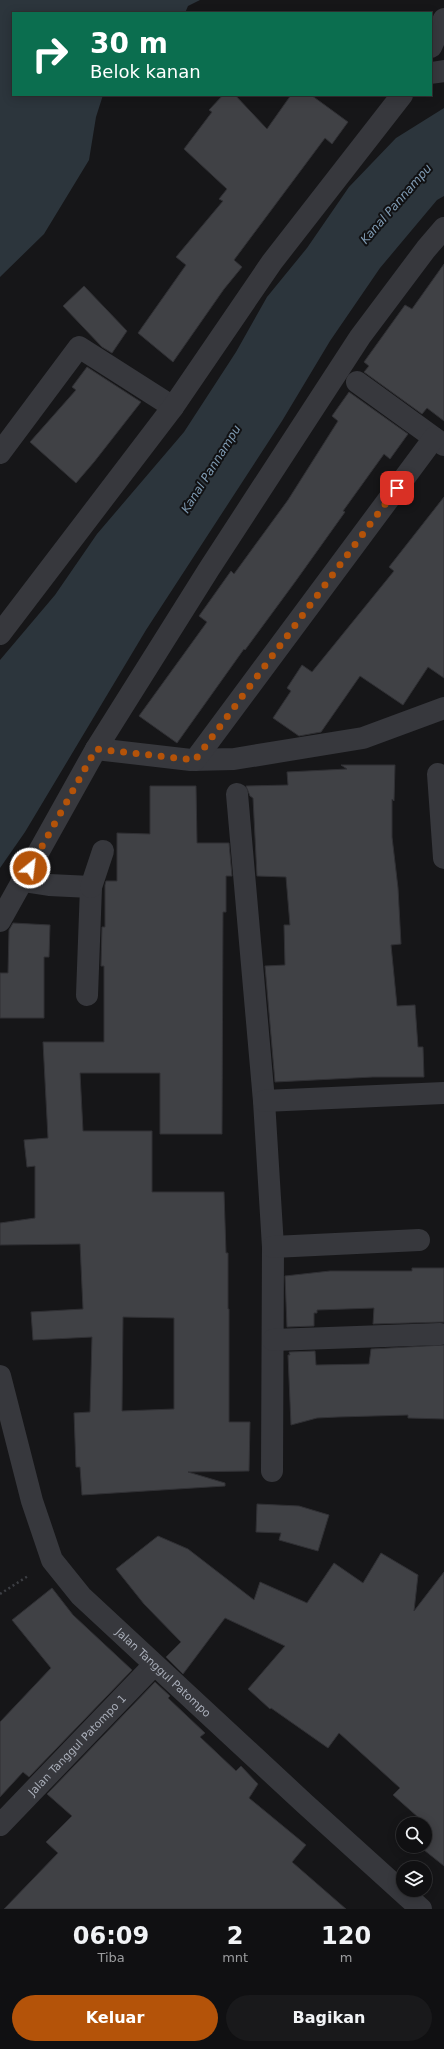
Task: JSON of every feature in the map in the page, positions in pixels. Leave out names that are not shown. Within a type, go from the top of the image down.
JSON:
[{"type":"street","points":[[432,45],[444,19]]},
{"type":"street","points":[[432,74],[444,71]]},
{"type":"street","points":[[0,634],[173,407],[272,262],[401,96]]},
{"type":"street","points":[[0,921],[96,749],[209,569],[360,337],[426,249],[444,228]]},
{"type":"street","points":[[0,453],[79,348],[173,407]]},
{"type":"street","points":[[195,760],[439,442],[357,382]]},
{"type":"street","points":[[96,749],[195,760],[234,759],[363,738],[444,708]]},
{"type":"street","points":[[438,774],[444,858]]},
{"type":"street","points":[[237,794],[264,1101],[273,1247],[272,1471]]},
{"type":"street","points":[[87,995],[91,887],[103,851]]},
{"type":"street","points":[[23,882],[91,887]]},
{"type":"street","points":[[264,1101],[444,1093]]},
{"type":"street","points":[[273,1247],[419,1240]]},
{"type":"street","points":[[273,1340],[440,1334]]},
{"type":"street","name":"Jalan Tanggul Patompo","points":[[0,1376],[32,1501],[52,1560],[81,1596],[154,1665],[421,1909]]},
{"type":"street","name":"Jalan Tanggul Patompo 1","points":[[0,1825],[154,1665]]},
{"type":"path","points":[[0,1594],[52,1560]]},
{"type":"water","points":[[0,0],[200,0],[188,6],[185,12],[12,12],[12,96],[103,96],[96,117],[89,160],[44,234],[0,277]]},
{"type":"water","name":"Kanal Pannampu","points":[[444,108],[444,196],[437,200],[380,268],[330,341],[282,421],[146,630],[25,832],[0,868],[0,660],[55,595],[97,534],[184,432],[236,352],[267,297],[307,248],[349,187],[396,138]]},
{"type":"building","points":[[222,96],[236,96],[267,129],[290,96],[312,96],[348,122],[332,144],[325,138],[234,260],[242,267],[224,289],[173,362],[138,333],[186,265],[176,257],[223,201],[219,199],[227,189],[184,149],[212,112],[209,110]]},
{"type":"building","points":[[444,264],[444,421],[427,408],[422,414],[364,372],[369,366],[364,362],[405,305],[412,309]]},
{"type":"building","points":[[84,286],[127,331],[112,353],[102,347],[63,306]]},
{"type":"building","points":[[87,367],[141,402],[76,483],[30,442],[76,390],[72,387]]},
{"type":"building","points":[[349,392],[408,434],[390,459],[384,454],[295,582],[245,650],[244,649],[177,743],[139,716],[207,622],[199,616],[231,571],[234,574],[288,500],[338,421],[332,416]]},
{"type":"building","points":[[444,497],[444,678],[428,667],[403,705],[360,676],[321,732],[299,736],[273,718],[291,691],[287,688],[302,665],[312,672],[394,571],[389,567]]},
{"type":"building","points":[[341,765],[395,765],[394,801],[392,799],[392,837],[398,888],[401,944],[391,945],[397,1006],[415,1005],[418,1047],[423,1047],[424,1077],[373,1077],[275,1082],[265,966],[285,965],[284,925],[290,925],[286,877],[257,876],[253,798],[250,796],[246,786],[288,785],[287,772],[347,769]]},
{"type":"building","points":[[150,786],[196,786],[197,843],[229,843],[232,876],[226,876],[226,912],[223,912],[222,1134],[160,1134],[160,1073],[80,1073],[83,1131],[152,1131],[152,1192],[224,1192],[226,1253],[228,1253],[229,1422],[250,1422],[249,1471],[188,1472],[225,1483],[225,1486],[82,1495],[80,1467],[76,1467],[74,1413],[90,1412],[92,1337],[33,1340],[31,1312],[83,1309],[80,1244],[0,1245],[0,1223],[35,1218],[35,1166],[27,1167],[24,1140],[48,1138],[43,1042],[104,1042],[104,966],[101,966],[102,927],[105,927],[105,885],[106,881],[117,881],[117,833],[150,834]],"holes":[[[123,1317],[174,1318],[174,1409],[122,1411]]]},
{"type":"building","points":[[13,923],[50,925],[49,957],[44,957],[44,1018],[0,1018],[0,973],[8,973],[9,930]]},
{"type":"building","points":[[412,1268],[444,1268],[444,1322],[373,1324],[374,1308],[317,1310],[317,1313],[314,1313],[314,1326],[287,1327],[285,1276],[330,1271],[412,1271]]},
{"type":"building","points":[[444,1345],[444,1419],[408,1418],[408,1415],[338,1417],[317,1418],[291,1425],[289,1352],[315,1351],[316,1365],[369,1364],[371,1349]]},
{"type":"building","points":[[257,1504],[299,1506],[329,1515],[318,1551],[279,1540],[281,1533],[256,1532]]},
{"type":"building","points":[[158,1536],[188,1549],[254,1600],[260,1582],[307,1603],[334,1563],[363,1583],[381,1553],[418,1575],[414,1611],[444,1572],[444,1866],[428,1853],[432,1853],[432,1817],[418,1817],[393,1795],[400,1788],[339,1733],[328,1748],[271,1708],[270,1709],[248,1689],[285,1646],[225,1618],[183,1674],[166,1657],[181,1642],[144,1604],[116,1569]]},
{"type":"building","points":[[52,1588],[73,1615],[132,1670],[29,1777],[23,1772],[0,1797],[0,1722],[51,1668],[12,1620]]},
{"type":"building","points":[[155,1682],[170,1696],[168,1698],[205,1733],[200,1737],[236,1771],[241,1766],[258,1784],[249,1798],[306,1845],[292,1862],[346,1909],[4,1909],[58,1853],[46,1842],[72,1816],[47,1794]]},
{"type":"route","points":[[30,868],[96,749],[195,760],[397,488]]}]
